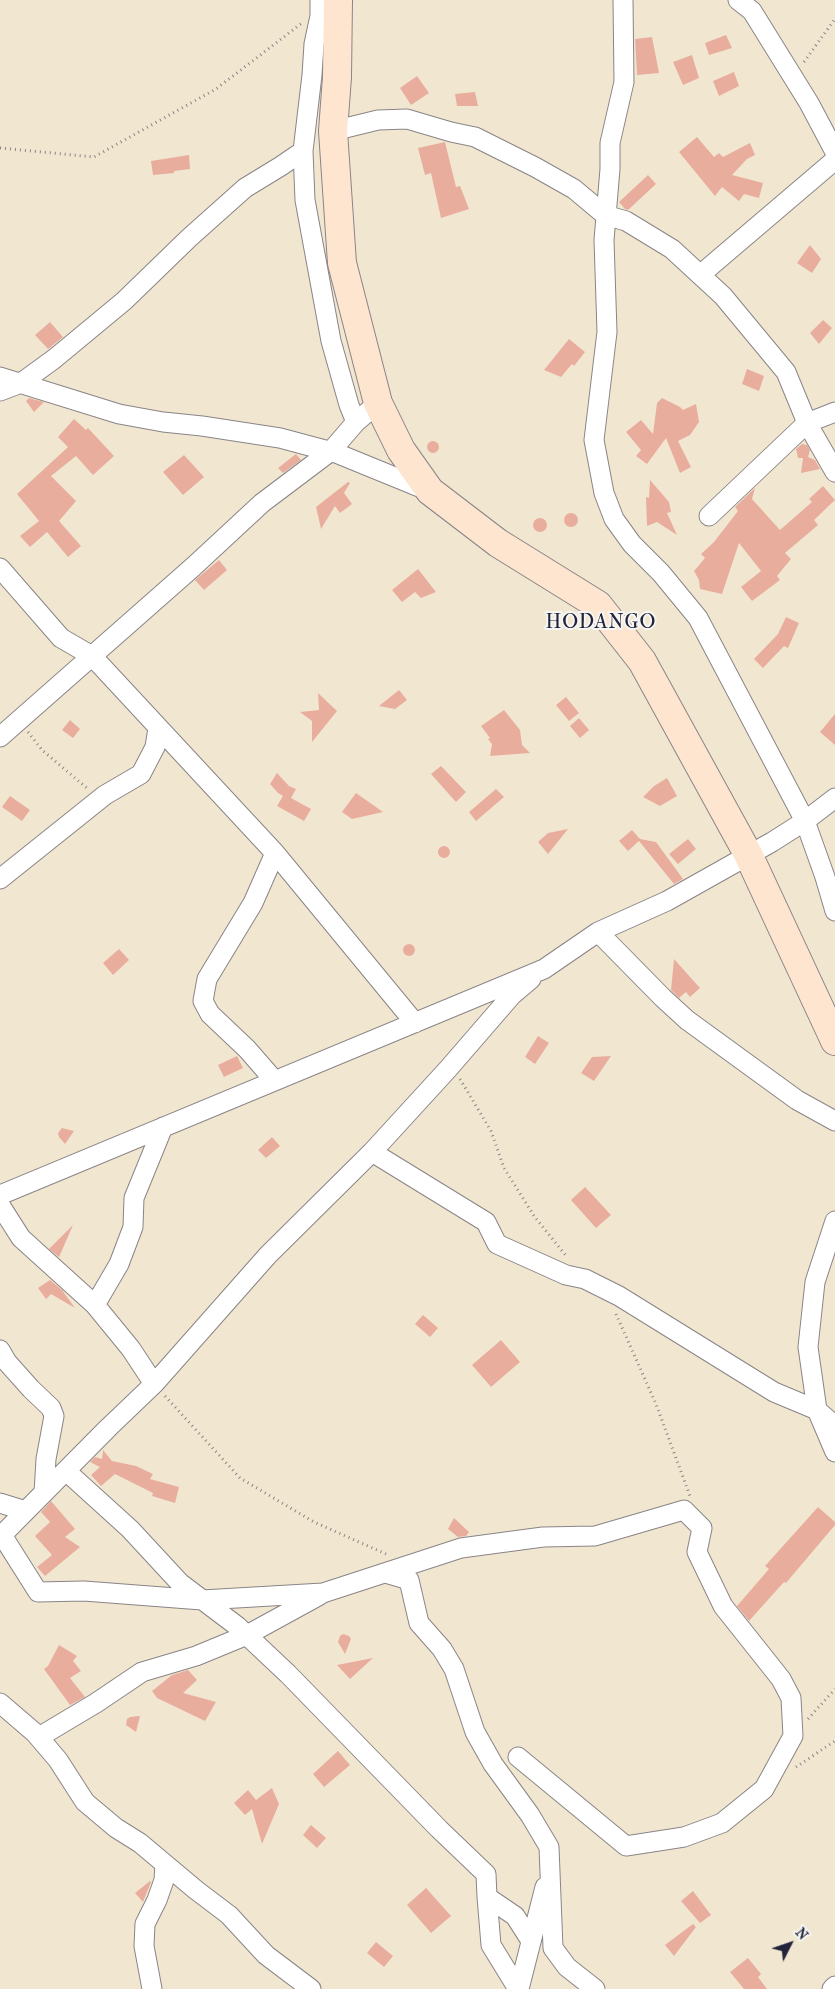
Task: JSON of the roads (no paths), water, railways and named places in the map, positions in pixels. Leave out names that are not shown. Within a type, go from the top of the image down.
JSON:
[{"type":"main road","points":[[338,0],[337,77],[333,131],[342,263],[378,403],[400,450],[430,491],[498,543],[598,605],[642,661],[748,854],[835,1039]]},
{"type":"street","points":[[320,0],[320,16],[314,44],[303,151],[305,200],[331,341],[349,405],[356,422]]},
{"type":"street","points":[[622,0],[624,82],[610,144],[610,169],[605,215],[607,332],[594,440],[604,494],[614,518],[632,544],[661,572],[698,618],[805,821],[830,874],[835,911]]},
{"type":"street","points":[[738,0],[752,12],[793,76],[835,152]]},
{"type":"street","points":[[333,131],[378,120],[408,119],[475,137],[510,152],[574,189],[605,215],[626,221],[672,249],[723,296],[786,372],[808,423],[835,472]]},
{"type":"street","points":[[0,391],[21,383],[54,359],[124,301],[189,238],[245,188],[303,151]]},
{"type":"street","points":[[700,276],[835,160]]},
{"type":"street","points":[[0,377],[119,414],[280,438],[331,451],[430,491]]},
{"type":"street","points":[[0,737],[262,503],[331,451],[356,422],[378,403]]},
{"type":"street","points":[[709,516],[808,423],[835,412]]},
{"type":"street","points":[[0,568],[61,638],[92,656],[275,853],[415,1024]]},
{"type":"street","points":[[0,879],[105,796],[140,774],[155,747],[158,728]]},
{"type":"street","points":[[323,1593],[202,1600],[84,1591],[38,1592],[1,1536],[154,1384],[268,1255],[372,1152],[512,995],[544,968],[598,932],[667,901],[772,842],[805,821],[835,798]]},
{"type":"street","points":[[274,1080],[247,1049],[210,1014],[203,1001],[207,979],[253,903],[275,853]]},
{"type":"street","points":[[598,932],[662,998],[687,1020],[797,1100],[835,1120]]},
{"type":"street","points":[[0,1195],[274,1080],[415,1024],[544,968]]},
{"type":"street","points":[[95,1305],[119,1264],[133,1227],[134,1198],[163,1127]]},
{"type":"street","points":[[372,1152],[486,1222],[497,1244],[566,1275],[585,1279],[619,1296],[774,1392],[817,1410],[835,1426]]},
{"type":"street","points":[[0,1205],[21,1238],[95,1305],[130,1349],[154,1384]]},
{"type":"street","points":[[835,1221],[815,1282],[808,1347],[817,1410],[835,1452]]},
{"type":"street","points":[[0,1350],[7,1362],[51,1408],[54,1416],[46,1459],[44,1493]]},
{"type":"street","points":[[66,1471],[130,1529],[180,1583],[247,1635],[288,1674],[439,1829],[486,1874],[486,1897],[492,1946],[518,1989]]},
{"type":"street","points":[[0,1504],[26,1511]]},
{"type":"street","points":[[39,1737],[96,1703],[142,1672],[196,1656],[247,1635],[323,1593],[461,1548],[543,1537],[595,1536],[684,1510],[702,1528],[697,1552],[724,1606],[781,1679],[791,1698],[793,1736],[764,1789],[722,1823],[684,1837],[626,1846],[518,1757]]},
{"type":"street","points":[[385,1573],[409,1580],[419,1623],[442,1649],[454,1669],[475,1732],[493,1764],[530,1815],[549,1847],[553,1948],[567,1967],[595,1989]]},
{"type":"street","points":[[0,1703],[39,1737],[58,1760],[85,1802],[229,1914],[266,1955],[311,1989]]},
{"type":"street","points":[[152,1989],[144,1946],[144,1924],[157,1900],[164,1880],[165,1864]]},
{"type":"street","points":[[518,1989],[550,1869]]},
{"type":"street","points":[[486,1897],[515,1916],[531,1941]]},
{"type":"street","points":[[832,1989],[835,1986]]},
{"type":"district","name":"HODANGO","points":[[601,623]]}]
